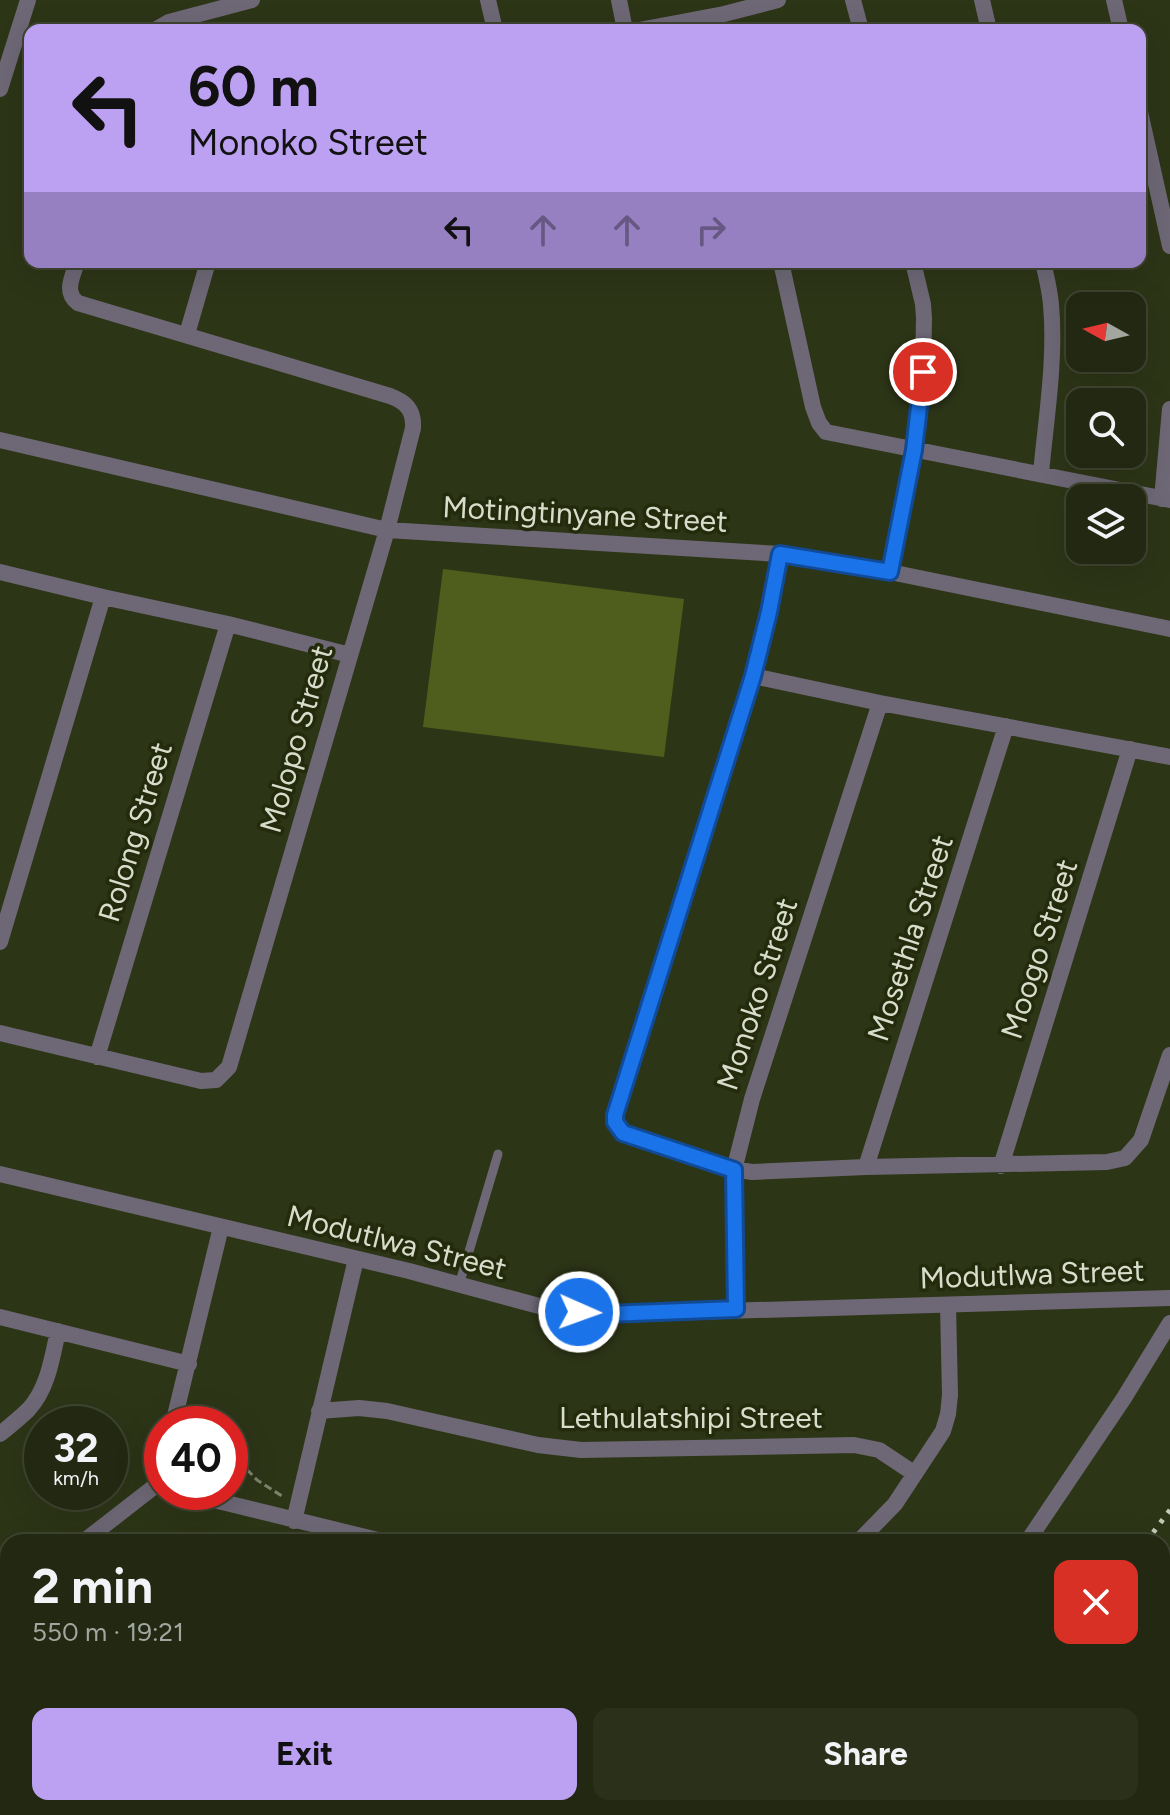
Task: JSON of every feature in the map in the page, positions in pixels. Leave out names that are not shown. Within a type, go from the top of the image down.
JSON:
[{"type":"street","points":[[0,89],[28,0]]},
{"type":"street","points":[[166,24],[252,0]]},
{"type":"street","points":[[488,0],[494,24]]},
{"type":"street","points":[[619,0],[624,24]]},
{"type":"street","points":[[704,24],[726,22],[778,0]]},
{"type":"street","points":[[853,0],[859,24]]},
{"type":"street","points":[[982,0],[988,24]]},
{"type":"street","points":[[1114,0],[1120,24]]},
{"type":"street","points":[[1146,139],[1170,246]]},
{"type":"street","points":[[75,268],[70,294],[83,305],[187,334],[206,268]]},
{"type":"street","points":[[782,268],[813,407],[821,428],[830,434],[1041,473],[1166,500],[1170,409]]},
{"type":"street","points":[[890,572],[914,450],[923,372],[923,304],[914,268]]},
{"type":"street","points":[[1041,473],[1052,327],[1044,268]]},
{"type":"street","name":"Molopo Street","points":[[97,1057],[208,1082],[226,1072],[232,1060],[387,530],[414,421],[410,409],[390,396],[187,334]]},
{"type":"street","name":"Motingtinyane Street","points":[[0,440],[387,530],[780,554],[890,572],[1170,629]]},
{"type":"street","points":[[780,554],[753,676],[615,1115],[615,1122],[623,1133],[734,1170],[752,1172],[1107,1162],[1125,1158],[1141,1140],[1170,1055]]},
{"type":"street","points":[[0,572],[350,655]]},
{"type":"street","points":[[0,942],[103,597]]},
{"type":"street","name":"Rolong Street","points":[[97,1057],[228,624]]},
{"type":"street","points":[[753,676],[1170,757]]},
{"type":"street","name":"Monoko Street","points":[[736,1309],[734,1170],[752,1099],[880,703]]},
{"type":"street","name":"Mosethla Street","points":[[866,1167],[1006,726]]},
{"type":"street","name":"Moogo Street","points":[[1001,1166],[1130,749]]},
{"type":"street","points":[[0,1033],[97,1057]]},
{"type":"street","name":"Modutlwa Street","points":[[0,1174],[539,1306],[592,1314],[1170,1298]]},
{"type":"street","points":[[178,1406],[221,1227]]},
{"type":"street","points":[[295,1514],[356,1259]]},
{"type":"street","points":[[866,1534],[895,1504],[940,1437],[948,1414],[950,1395],[948,1305]]},
{"type":"street","points":[[0,1317],[189,1364]]},
{"type":"street","points":[[1032,1534],[1124,1398],[1170,1323]]},
{"type":"street","points":[[0,1434],[28,1410],[39,1395],[58,1331]]},
{"type":"street","name":"Lethulatshipi Street","points":[[319,1411],[378,1409],[538,1445],[581,1450],[854,1445],[879,1450],[915,1474]]},
{"type":"street","points":[[94,1534],[144,1496]]},
{"type":"street","points":[[248,1505],[295,1514],[360,1534]]},
{"type":"lane","points":[[459,1285],[498,1154]]},
{"type":"path","points":[[248,1471],[295,1514]]},
{"type":"green space","points":[[443,569],[684,599],[664,757],[423,727]]},
{"type":"railway","points":[[1152,1534],[1170,1510]]},
{"type":"route","points":[[579,1312],[606,1314],[736,1309],[734,1170],[623,1133],[615,1122],[615,1115],[753,676],[780,554],[890,572],[914,450],[923,372]]}]
